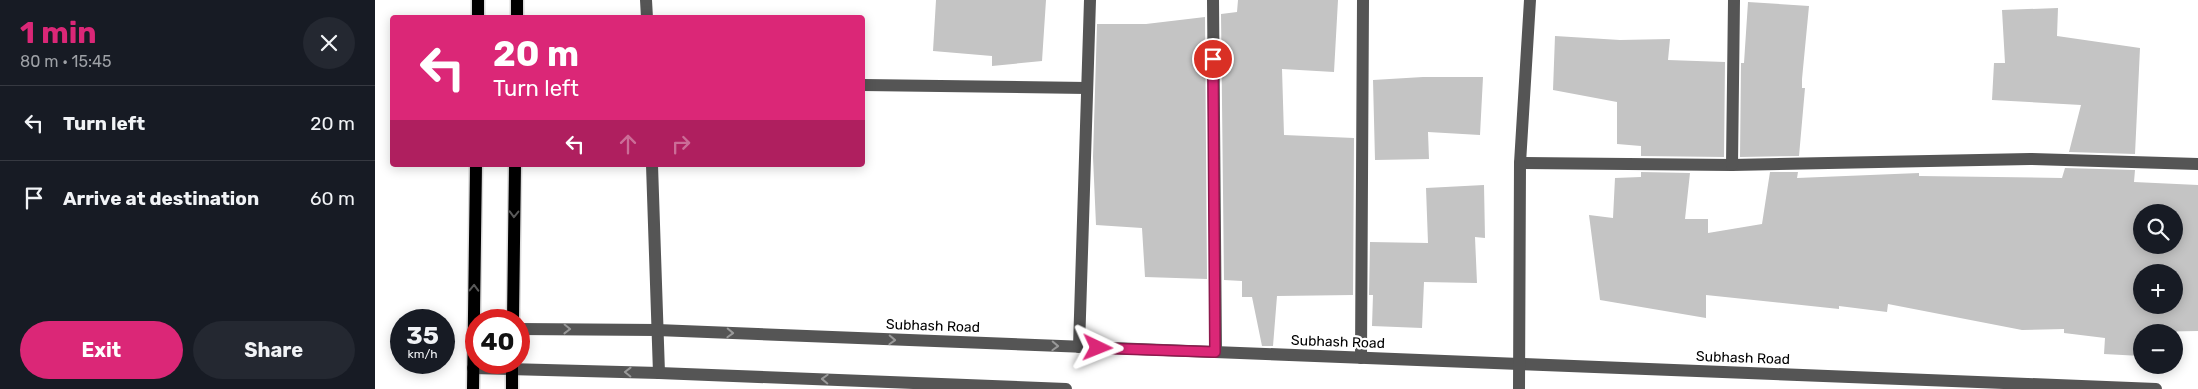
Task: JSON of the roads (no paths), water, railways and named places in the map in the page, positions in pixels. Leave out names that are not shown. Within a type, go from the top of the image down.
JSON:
[{"type":"main road","points":[[478,0],[478,15]]},
{"type":"main road","points":[[517,0],[517,15]]},
{"type":"main road","points":[[475,309],[476,167]]},
{"type":"main road","points":[[513,309],[515,167]]},
{"type":"main road","points":[[473,374],[473,389]]},
{"type":"main road","points":[[512,374],[512,389]]},
{"type":"street","points":[[646,0],[647,15]]},
{"type":"street","points":[[1079,347],[1090,0]]},
{"type":"street","points":[[1213,0],[1215,352]]},
{"type":"street","points":[[1361,358],[1363,0]]},
{"type":"street","points":[[1519,389],[1520,163],[1530,0]]},
{"type":"street","points":[[1732,165],[1734,0]]},
{"type":"street","points":[[865,85],[1087,88]]},
{"type":"street","points":[[1520,163],[1732,165],[2030,159],[2198,164]]},
{"type":"street","points":[[652,167],[659,372]]},
{"type":"street","name":"Subhash Road","points":[[530,328],[657,330],[2156,389]]},
{"type":"street","points":[[530,367],[967,387],[1066,389]]}]
